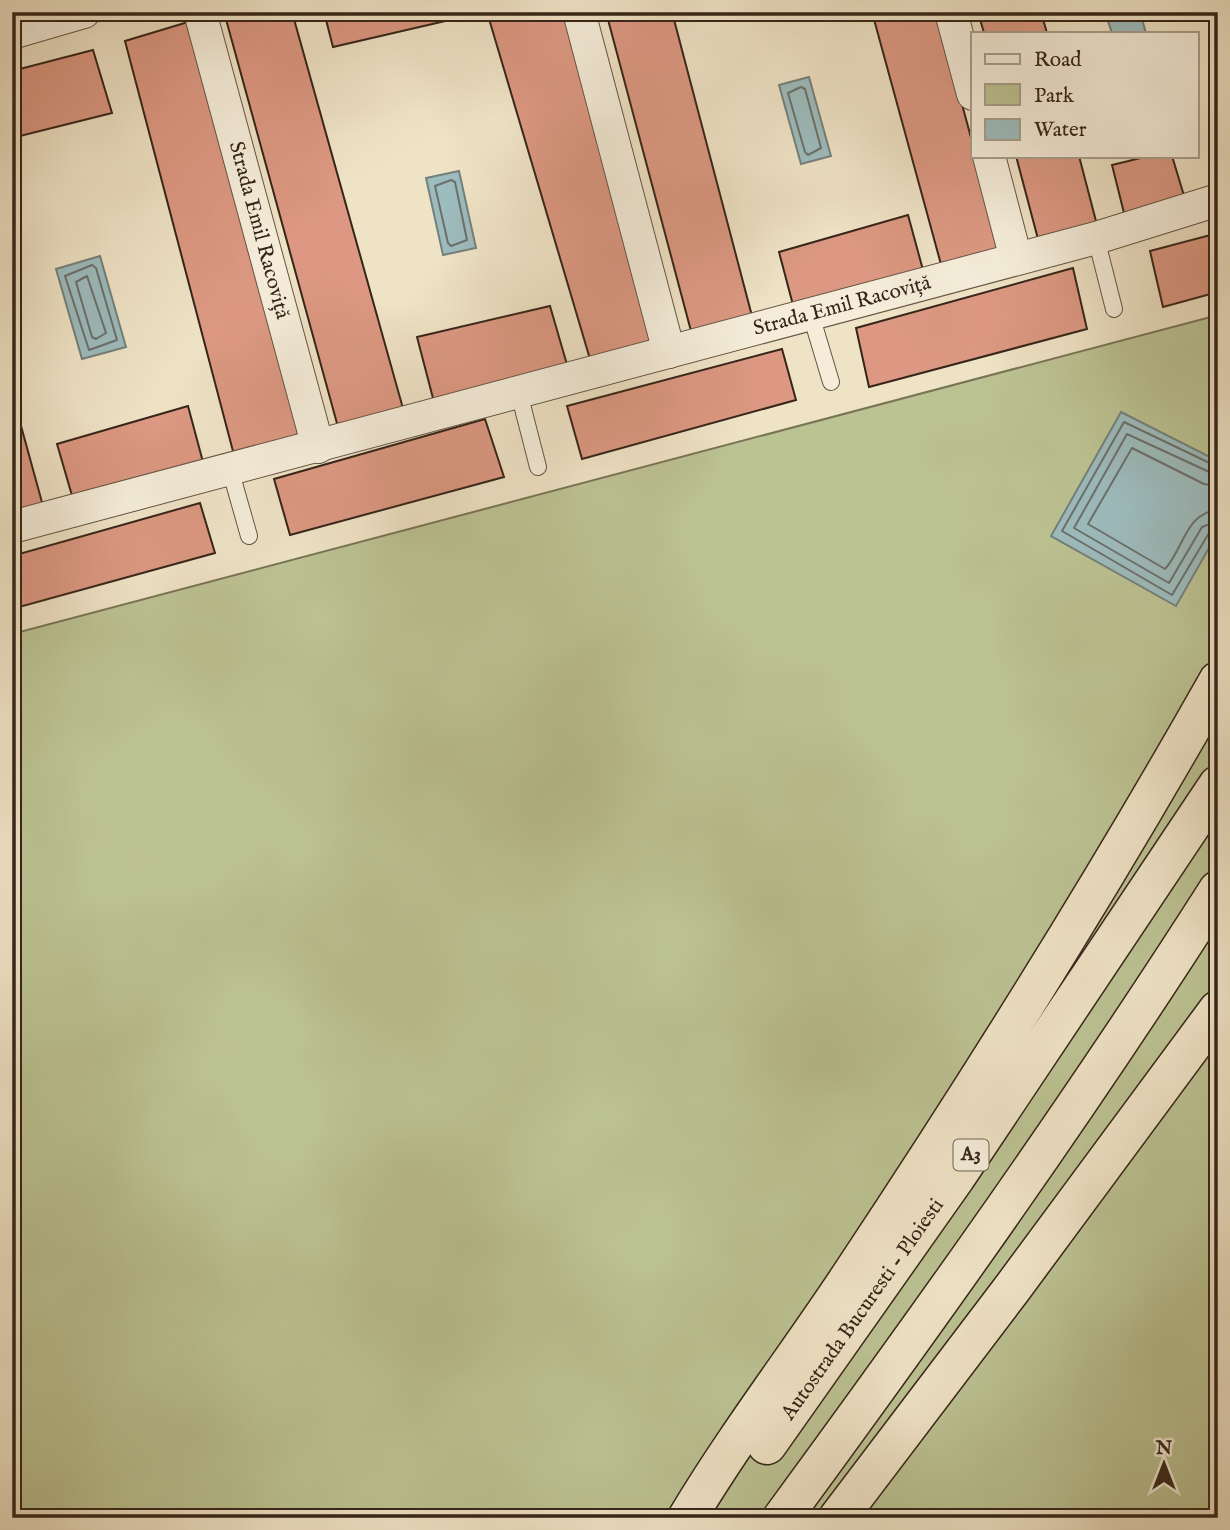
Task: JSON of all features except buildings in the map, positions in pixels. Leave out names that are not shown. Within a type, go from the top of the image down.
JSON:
[{"type":"highway","points":[[687,1518],[846,1284],[1015,1023],[1155,792],[1218,681]]},
{"type":"highway","name":"Autostrada Bucuresti - Ploiesti","points":[[714,1518],[956,1177],[1218,785]]},
{"type":"highway","points":[[782,1518],[900,1357],[1057,1131],[1218,890]]},
{"type":"highway","points":[[838,1518],[1218,1010]]},
{"type":"street","points":[[12,33],[84,12]]},
{"type":"street","name":"Strada Emil Racoviță","points":[[200,12],[318,446]]},
{"type":"street","points":[[579,12],[669,352]]},
{"type":"street","points":[[951,12],[971,87]]},
{"type":"street","points":[[990,158],[1016,259]]},
{"type":"street","name":"Strada Emil Racoviță","points":[[12,527],[1096,238],[1218,200]]},
{"type":"lane","points":[[1096,238],[1114,309]]},
{"type":"lane","points":[[811,315],[831,382]]},
{"type":"lane","points":[[519,393],[538,467]]},
{"type":"lane","points":[[230,469],[250,536]]},
{"type":"green space","points":[[1218,315],[1218,1518],[12,1518],[12,634]]},
{"type":"water","points":[[1105,12],[1140,12],[1146,32],[1112,32]]},
{"type":"water","points":[[809,77],[831,156],[801,164],[779,85]]},
{"type":"water","points":[[459,171],[476,248],[443,255],[426,178]]},
{"type":"water","points":[[100,256],[126,347],[82,359],[56,269]]},
{"type":"water","points":[[1121,412],[1218,461],[1218,532],[1176,606],[1051,536]]}]
